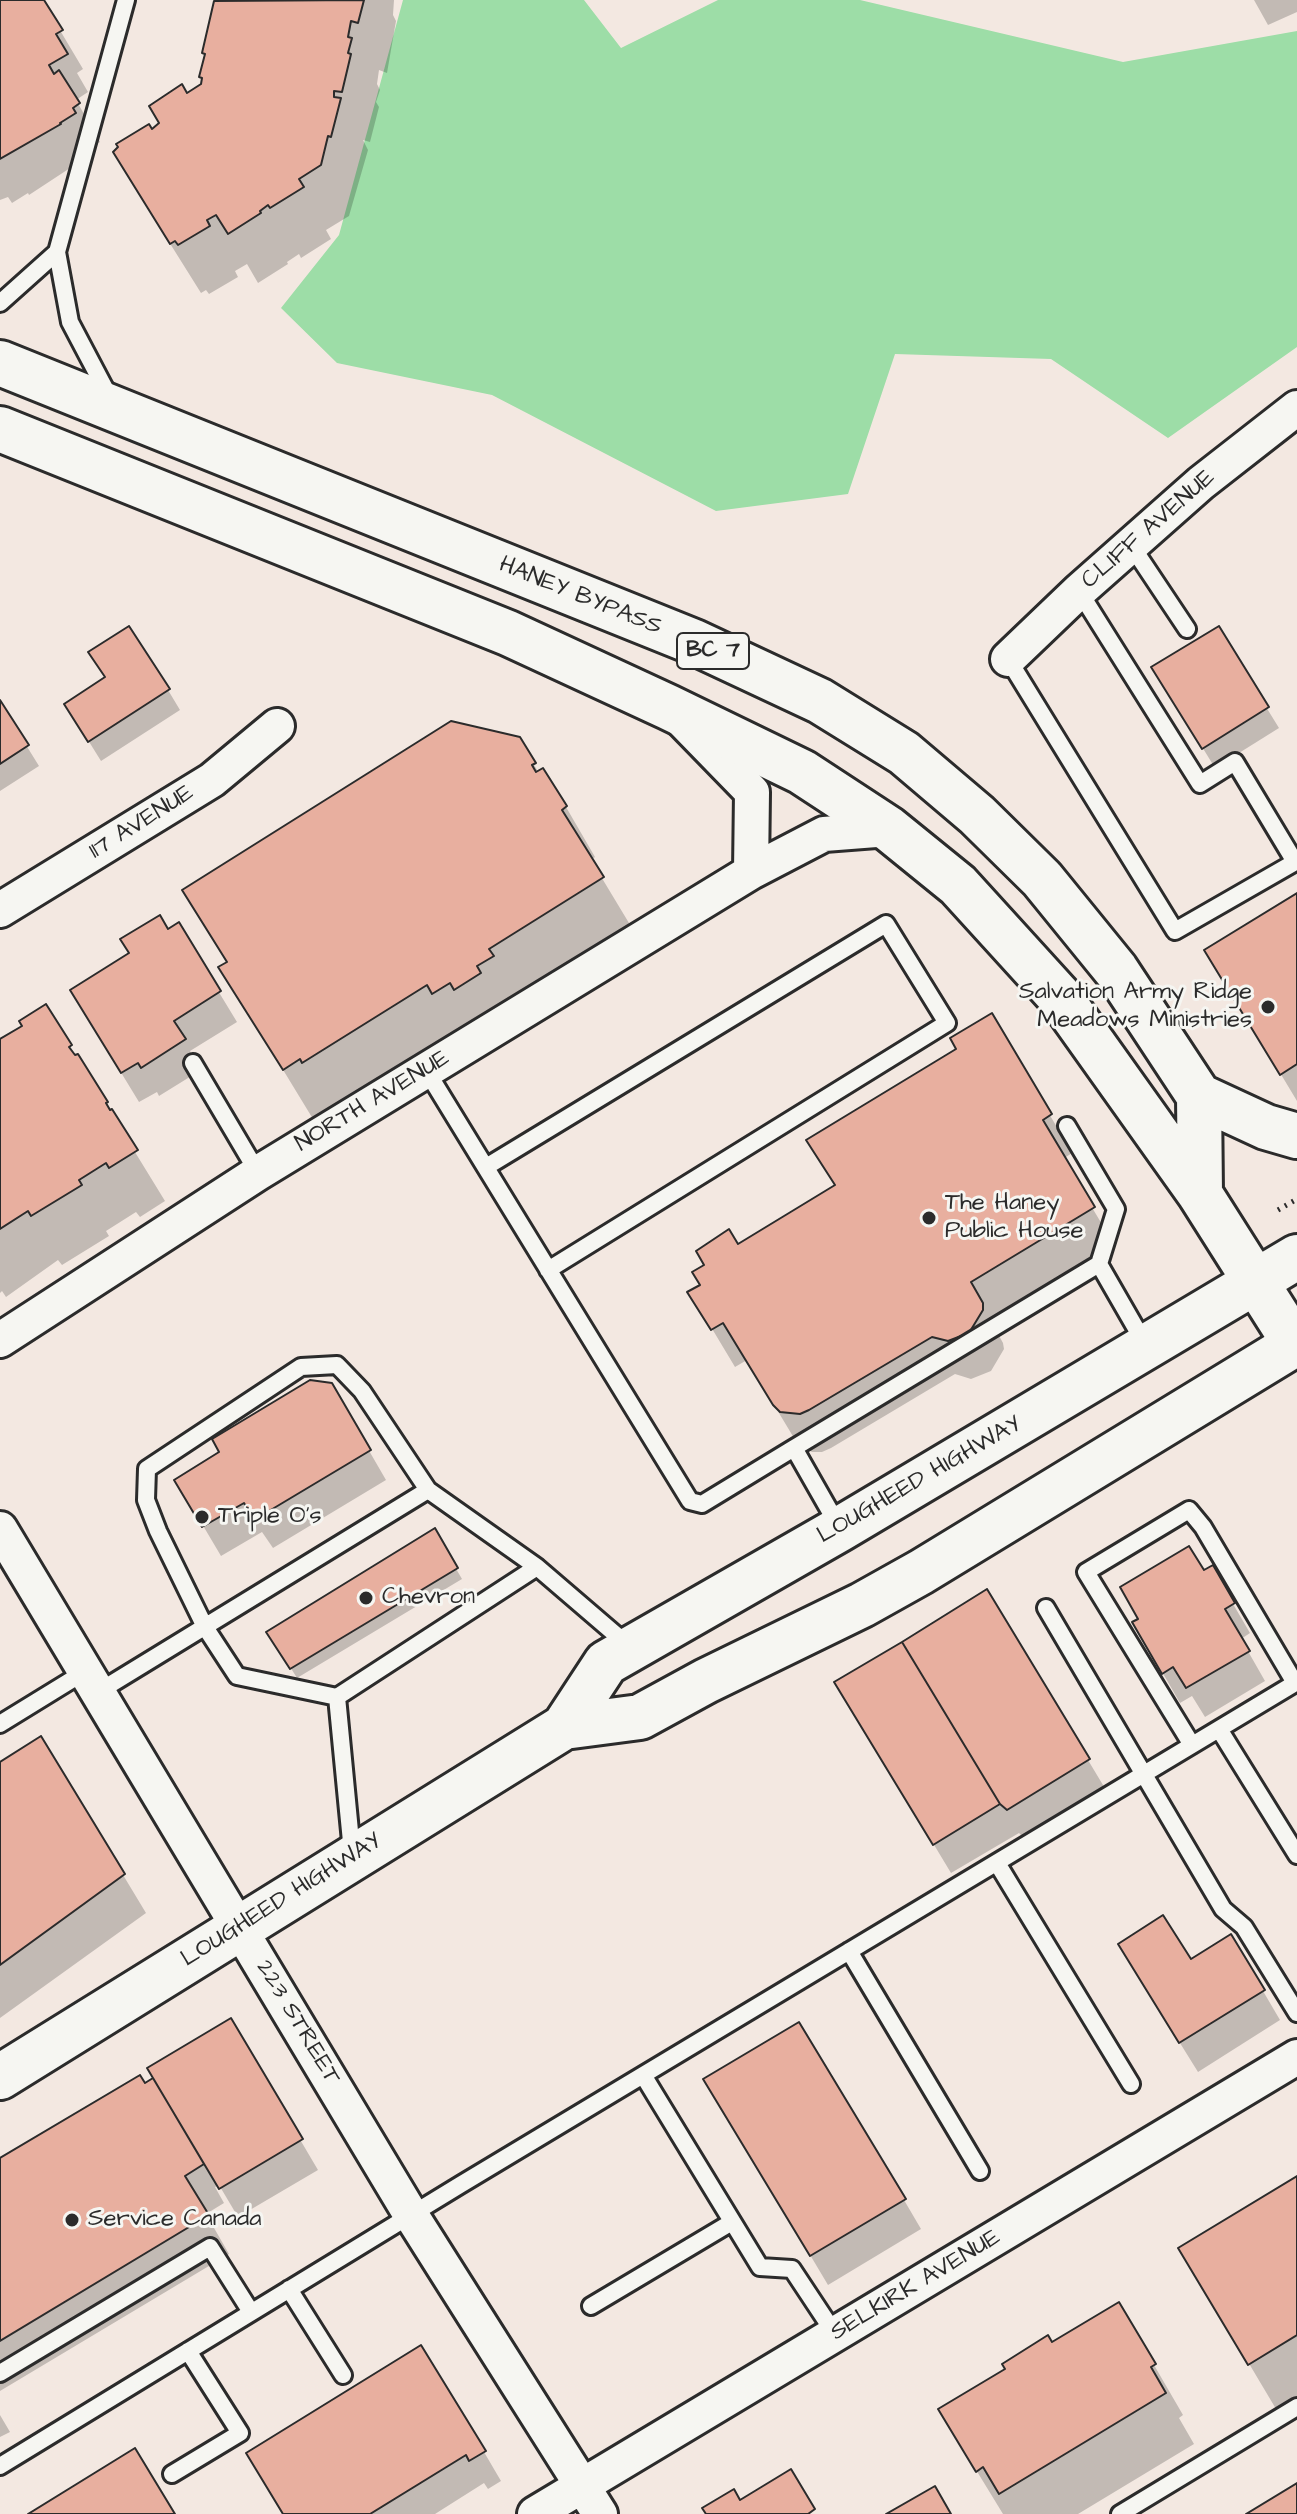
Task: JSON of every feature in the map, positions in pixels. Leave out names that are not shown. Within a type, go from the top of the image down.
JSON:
[{"type":"main road","name":"HANEY BYPASS","points":[[0,363],[694,642],[820,701],[904,753],[977,815],[1042,879],[1116,970],[1199,1096]]},
{"type":"main road","points":[[0,429],[508,633],[802,772],[889,829],[958,885],[1059,996],[1200,1194],[1296,1343]]},
{"type":"main road","points":[[1200,1194],[1199,1096],[1266,1127],[1297,1136]]},
{"type":"main road","name":"LOUGHEED HIGHWAY","points":[[564,1727],[606,1663],[840,1529],[1297,1257]]},
{"type":"main road","name":"LOUGHEED HIGHWAY","points":[[0,2077],[564,1727],[640,1717],[706,1681],[862,1605],[1296,1343]]},
{"type":"street","name":"CLIFF AVENUE","points":[[1008,659],[1079,591],[1201,483],[1297,408]]},
{"type":"street","points":[[668,707],[752,792],[751,872]]},
{"type":"street","name":"117 AVENUE","points":[[0,910],[212,780],[277,726]]},
{"type":"street","name":"NORTH AVENUE","points":[[0,1340],[258,1173],[751,872],[824,834],[889,829]]},
{"type":"street","name":"223 STREET","points":[[0,1529],[411,2215],[591,2500]]},
{"type":"street","name":"SELKIRK AVENUE","points":[[535,2514],[591,2500],[835,2334],[1297,2057]]},
{"type":"lane","points":[[115,410],[70,322],[57,252],[126,0]]},
{"type":"lane","points":[[0,303],[57,252]]},
{"type":"lane","points":[[1131,545],[1187,629]]},
{"type":"lane","points":[[1008,659],[1175,931],[1296,861],[1235,762],[1200,784],[1079,591]]},
{"type":"lane","points":[[486,1167],[886,924],[947,1023],[548,1270]]},
{"type":"lane","points":[[193,1063],[258,1173]]},
{"type":"lane","points":[[426,1070],[690,1501],[702,1504],[1099,1264],[1116,1209],[1067,1126]]},
{"type":"lane","points":[[1099,1264],[1148,1348]]},
{"type":"lane","points":[[537,1567],[337,1697],[237,1676],[205,1627],[158,1531],[146,1500],[147,1469],[301,1367],[337,1365],[362,1391],[428,1490],[537,1567],[631,1647]]},
{"type":"lane","points":[[794,1448],[840,1529]]},
{"type":"lane","points":[[0,1724],[205,1627],[428,1490]]},
{"type":"lane","points":[[0,2466],[1296,1683],[1203,1527],[1189,1510],[1086,1572],[1192,1745]]},
{"type":"lane","points":[[1046,1608],[1223,1909],[1244,1927],[1297,2013]]},
{"type":"lane","points":[[337,1697],[352,1857]]},
{"type":"lane","points":[[1219,1729],[1297,1855]]},
{"type":"lane","points":[[997,1863],[1131,2084]]},
{"type":"lane","points":[[849,1951],[980,2171]]},
{"type":"lane","points":[[643,2075],[760,2267],[792,2269],[835,2334]]},
{"type":"lane","points":[[591,2306],[732,2222]]},
{"type":"lane","points":[[0,2373],[210,2247],[251,2312]]},
{"type":"lane","points":[[289,2289],[343,2375]]},
{"type":"lane","points":[[172,2474],[240,2433],[188,2351]]},
{"type":"lane","points":[[1120,2514],[1297,2407]]},
{"type":"path","points":[[1278,1210],[1297,1199]]},
{"type":"path","points":[[1290,1203],[1297,1213]]},
{"type":"green space","points":[[403,0],[584,0],[621,48],[718,0],[860,0],[1123,62],[1297,31],[1297,347],[1168,438],[1051,359],[895,354],[848,494],[716,511],[492,395],[337,363],[281,308],[339,235]]},
{"type":"building","points":[[0,0],[44,0],[63,30],[56,34],[68,54],[49,65],[54,74],[59,70],[80,103],[73,108],[76,113],[61,124],[0,159]]},
{"type":"building","points":[[364,0],[358,23],[351,21],[348,37],[352,38],[348,53],[351,54],[342,92],[334,91],[334,97],[341,98],[331,137],[328,136],[321,165],[299,179],[304,187],[270,208],[268,205],[228,234],[216,215],[207,220],[210,226],[178,245],[175,241],[170,244],[113,152],[118,147],[116,144],[149,124],[152,129],[159,123],[149,106],[182,84],[187,93],[201,84],[202,78],[199,77],[205,54],[202,53],[214,1]]},
{"type":"building","points":[[129,626],[170,689],[88,742],[64,704],[105,677],[88,652]]},
{"type":"building","points":[[1219,626],[1269,707],[1202,749],[1151,667]]},
{"type":"building","points":[[0,700],[29,745],[0,764]]},
{"type":"building","points":[[451,721],[520,737],[536,763],[532,765],[536,772],[543,768],[567,806],[562,810],[604,877],[489,949],[494,956],[477,966],[481,973],[454,990],[450,983],[432,994],[427,985],[302,1063],[300,1059],[283,1070],[218,967],[227,962],[182,890]]},
{"type":"building","name":"Salvation Army Ridge Meadows Ministries","points":[[1297,893],[1297,1064],[1280,1075],[1204,950]]},
{"type":"building","points":[[160,915],[168,929],[179,922],[221,991],[174,1021],[186,1039],[141,1068],[138,1063],[121,1073],[70,990],[129,953],[120,939]]},
{"type":"building","points":[[46,1004],[72,1045],[69,1047],[75,1055],[78,1054],[110,1110],[138,1150],[109,1168],[106,1163],[79,1180],[82,1185],[31,1216],[28,1211],[0,1229],[0,1039],[22,1026],[19,1021]]},
{"type":"building","name":"The Haney Public House","points":[[992,1013],[1052,1114],[1043,1120],[1095,1207],[971,1282],[983,1303],[983,1310],[969,1333],[948,1341],[932,1337],[809,1410],[800,1414],[780,1412],[723,1323],[711,1330],[687,1292],[700,1285],[692,1272],[704,1265],[696,1251],[729,1229],[738,1244],[835,1185],[806,1140],[956,1049],[950,1038]]},
{"type":"building","points":[[310,1380],[332,1383],[371,1450],[254,1520],[244,1503],[202,1527],[174,1480],[219,1452],[212,1439]]},
{"type":"building","points":[[435,1528],[458,1568],[290,1669],[266,1632]]},
{"type":"building","points":[[1189,1546],[1204,1570],[1213,1565],[1235,1603],[1225,1609],[1250,1651],[1186,1688],[1173,1667],[1162,1674],[1132,1622],[1138,1619],[1120,1587]]},
{"type":"building","points":[[987,1589],[1090,1759],[1007,1810],[1000,1804],[902,1642]]},
{"type":"building","points":[[902,1642],[1000,1804],[933,1845],[834,1682]]},
{"type":"building","points":[[41,1736],[125,1874],[0,1965],[0,1762]]},
{"type":"building","points":[[1163,1915],[1191,1959],[1231,1934],[1265,1990],[1179,2043],[1118,1944]]},
{"type":"building","points":[[231,2018],[303,2139],[219,2189],[147,2068]]},
{"type":"building","points":[[799,2022],[906,2199],[810,2256],[703,2079]]},
{"type":"building","points":[[140,2075],[145,2083],[153,2078],[204,2164],[185,2176],[209,2215],[0,2341],[0,2158]]},
{"type":"building","points":[[1297,2176],[1297,2335],[1248,2365],[1178,2248]]},
{"type":"building","points":[[1119,2302],[1156,2364],[1151,2367],[1166,2393],[999,2494],[983,2467],[976,2472],[938,2409],[1005,2369],[1002,2364],[1048,2335],[1052,2342]]},
{"type":"building","points":[[421,2345],[486,2451],[469,2461],[466,2455],[370,2514],[283,2514],[246,2453]]},
{"type":"building","points":[[135,2448],[175,2514],[28,2514]]},
{"type":"building","points":[[791,2469],[815,2509],[808,2514],[706,2514],[702,2508],[734,2489],[740,2500]]},
{"type":"building","points":[[1297,2483],[1297,2514],[1246,2514]]},
{"type":"building","points":[[935,2486],[951,2514],[886,2514]]},
{"type":"place","name":"Salvation Army Ridge Meadows Ministries","points":[[1268,1007]]},
{"type":"place","name":"The Haney Public House","points":[[929,1218]]},
{"type":"place","name":"Triple O's","points":[[202,1517]]},
{"type":"place","name":"Chevron","points":[[366,1598]]},
{"type":"place","name":"Service Canada","points":[[72,2220]]}]
